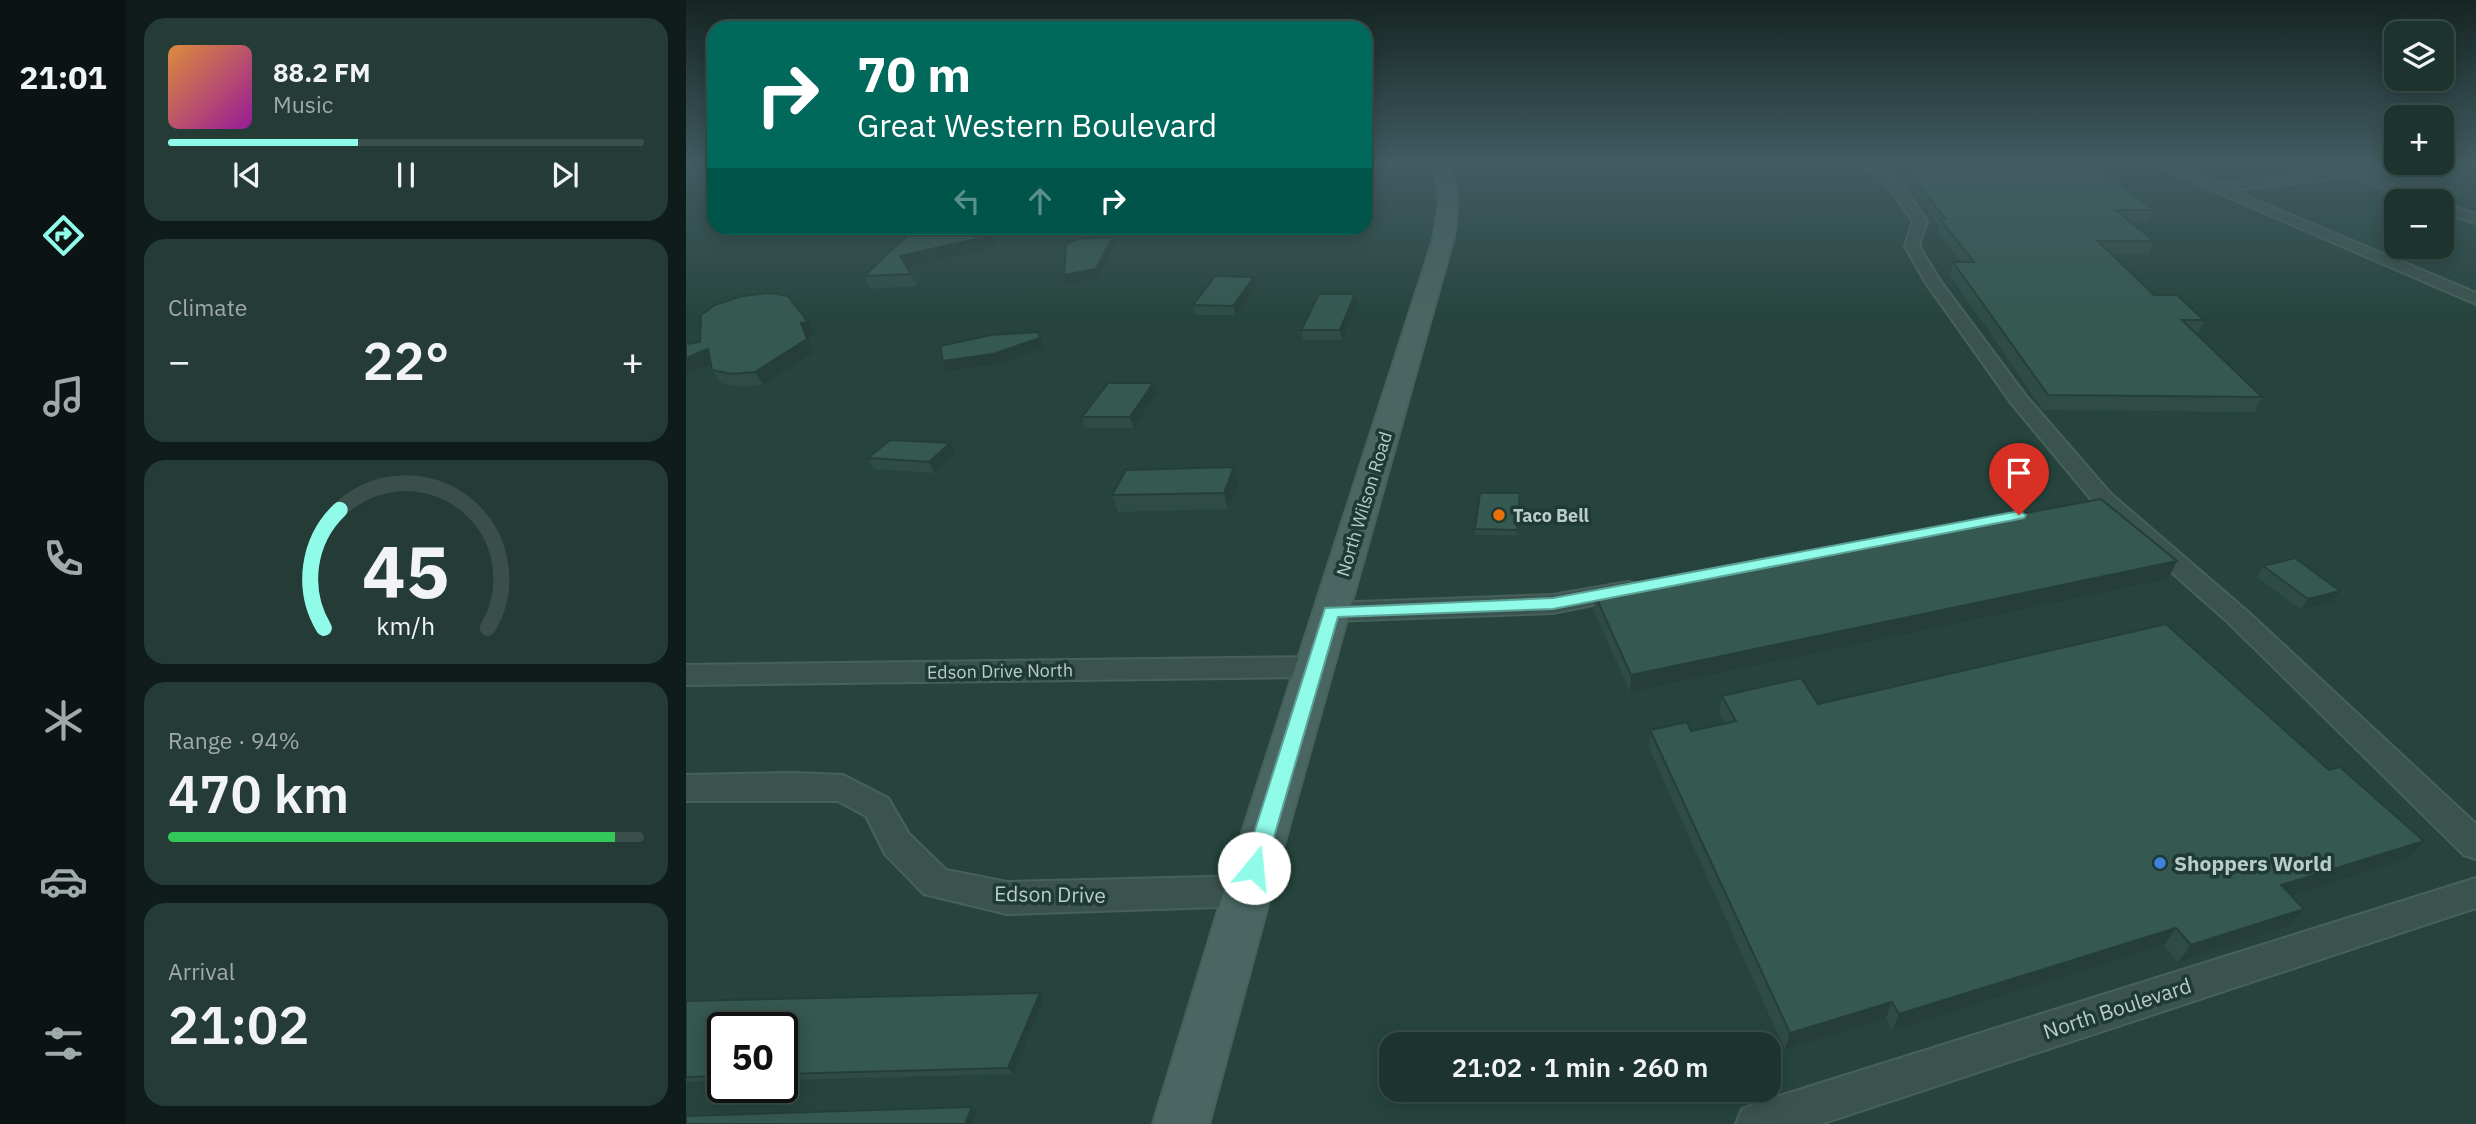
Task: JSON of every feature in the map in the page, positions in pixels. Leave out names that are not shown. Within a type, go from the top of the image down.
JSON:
[{"type":"main road","name":"North Wilson Road","points":[[1181,1124],[1448,216]]},
{"type":"street","points":[[1917,216],[1920,221],[1912,246],[1934,283],[2092,501],[2239,618],[2476,845]]},
{"type":"street","points":[[2282,216],[2476,299]]},
{"type":"street","points":[[1331,612],[1553,604],[1654,585]]},
{"type":"street","name":"Edson Drive North","points":[[686,675],[1315,667]]},
{"type":"street","name":"Edson Drive","points":[[686,788],[843,788],[877,807],[897,844],[936,883],[1007,898],[1248,891]]},
{"type":"street","name":"North Boulevard","points":[[1757,1124],[2476,893]]},
{"type":"building","points":[[1944,216],[2124,216],[2154,241],[2098,241],[2154,295],[2177,295],[2204,320],[2182,320],[2262,397],[2048,395],[1953,262],[1974,262],[1940,219],[1946,219]]},
{"type":"building","points":[[908,235],[990,235],[900,256],[911,274],[864,276]]},
{"type":"building","points":[[1113,237],[1096,269],[1064,275],[1066,244],[1077,239]]},
{"type":"building","points":[[1215,276],[1254,277],[1233,306],[1193,305]]},
{"type":"building","points":[[770,293],[788,296],[808,322],[801,323],[807,339],[755,372],[732,374],[712,370],[708,349],[686,358],[686,344],[700,342],[701,315],[715,305],[742,296]]},
{"type":"building","points":[[1319,294],[1355,294],[1340,330],[1301,330]]},
{"type":"building","points":[[1038,332],[1040,338],[993,354],[943,361],[940,346],[991,335]]},
{"type":"building","points":[[1108,383],[1153,383],[1130,417],[1082,417]]},
{"type":"building","points":[[890,440],[950,443],[929,462],[868,458]]},
{"type":"building","points":[[1234,467],[1224,493],[1112,495],[1126,470]]},
{"type":"building","name":"Taco Bell","points":[[1480,493],[1520,493],[1517,530],[1475,529]]},
{"type":"building","points":[[2101,499],[2177,561],[1631,675],[1594,593]]},
{"type":"building","points":[[2295,558],[2340,591],[2308,599],[2263,566]]},
{"type":"building","points":[[2166,624],[2329,770],[2340,767],[2424,841],[2281,885],[2304,909],[2191,945],[2176,928],[1899,1014],[1892,1002],[1790,1033],[1650,730],[1687,722],[1691,731],[1736,721],[1722,696],[1801,678],[1818,704]]},
{"type":"building","points":[[1040,993],[1008,1068],[798,1074],[798,1012],[707,1012],[707,1076],[686,1077],[686,1001]]},
{"type":"building","points":[[972,1107],[965,1124],[686,1124],[686,1116]]},
{"type":"place","name":"Taco Bell","points":[[1499,515]]},
{"type":"place","name":"Shoppers World","points":[[2160,863]]},
{"type":"route","points":[[1254,868],[1331,612],[1553,604],[2019,515]]}]
